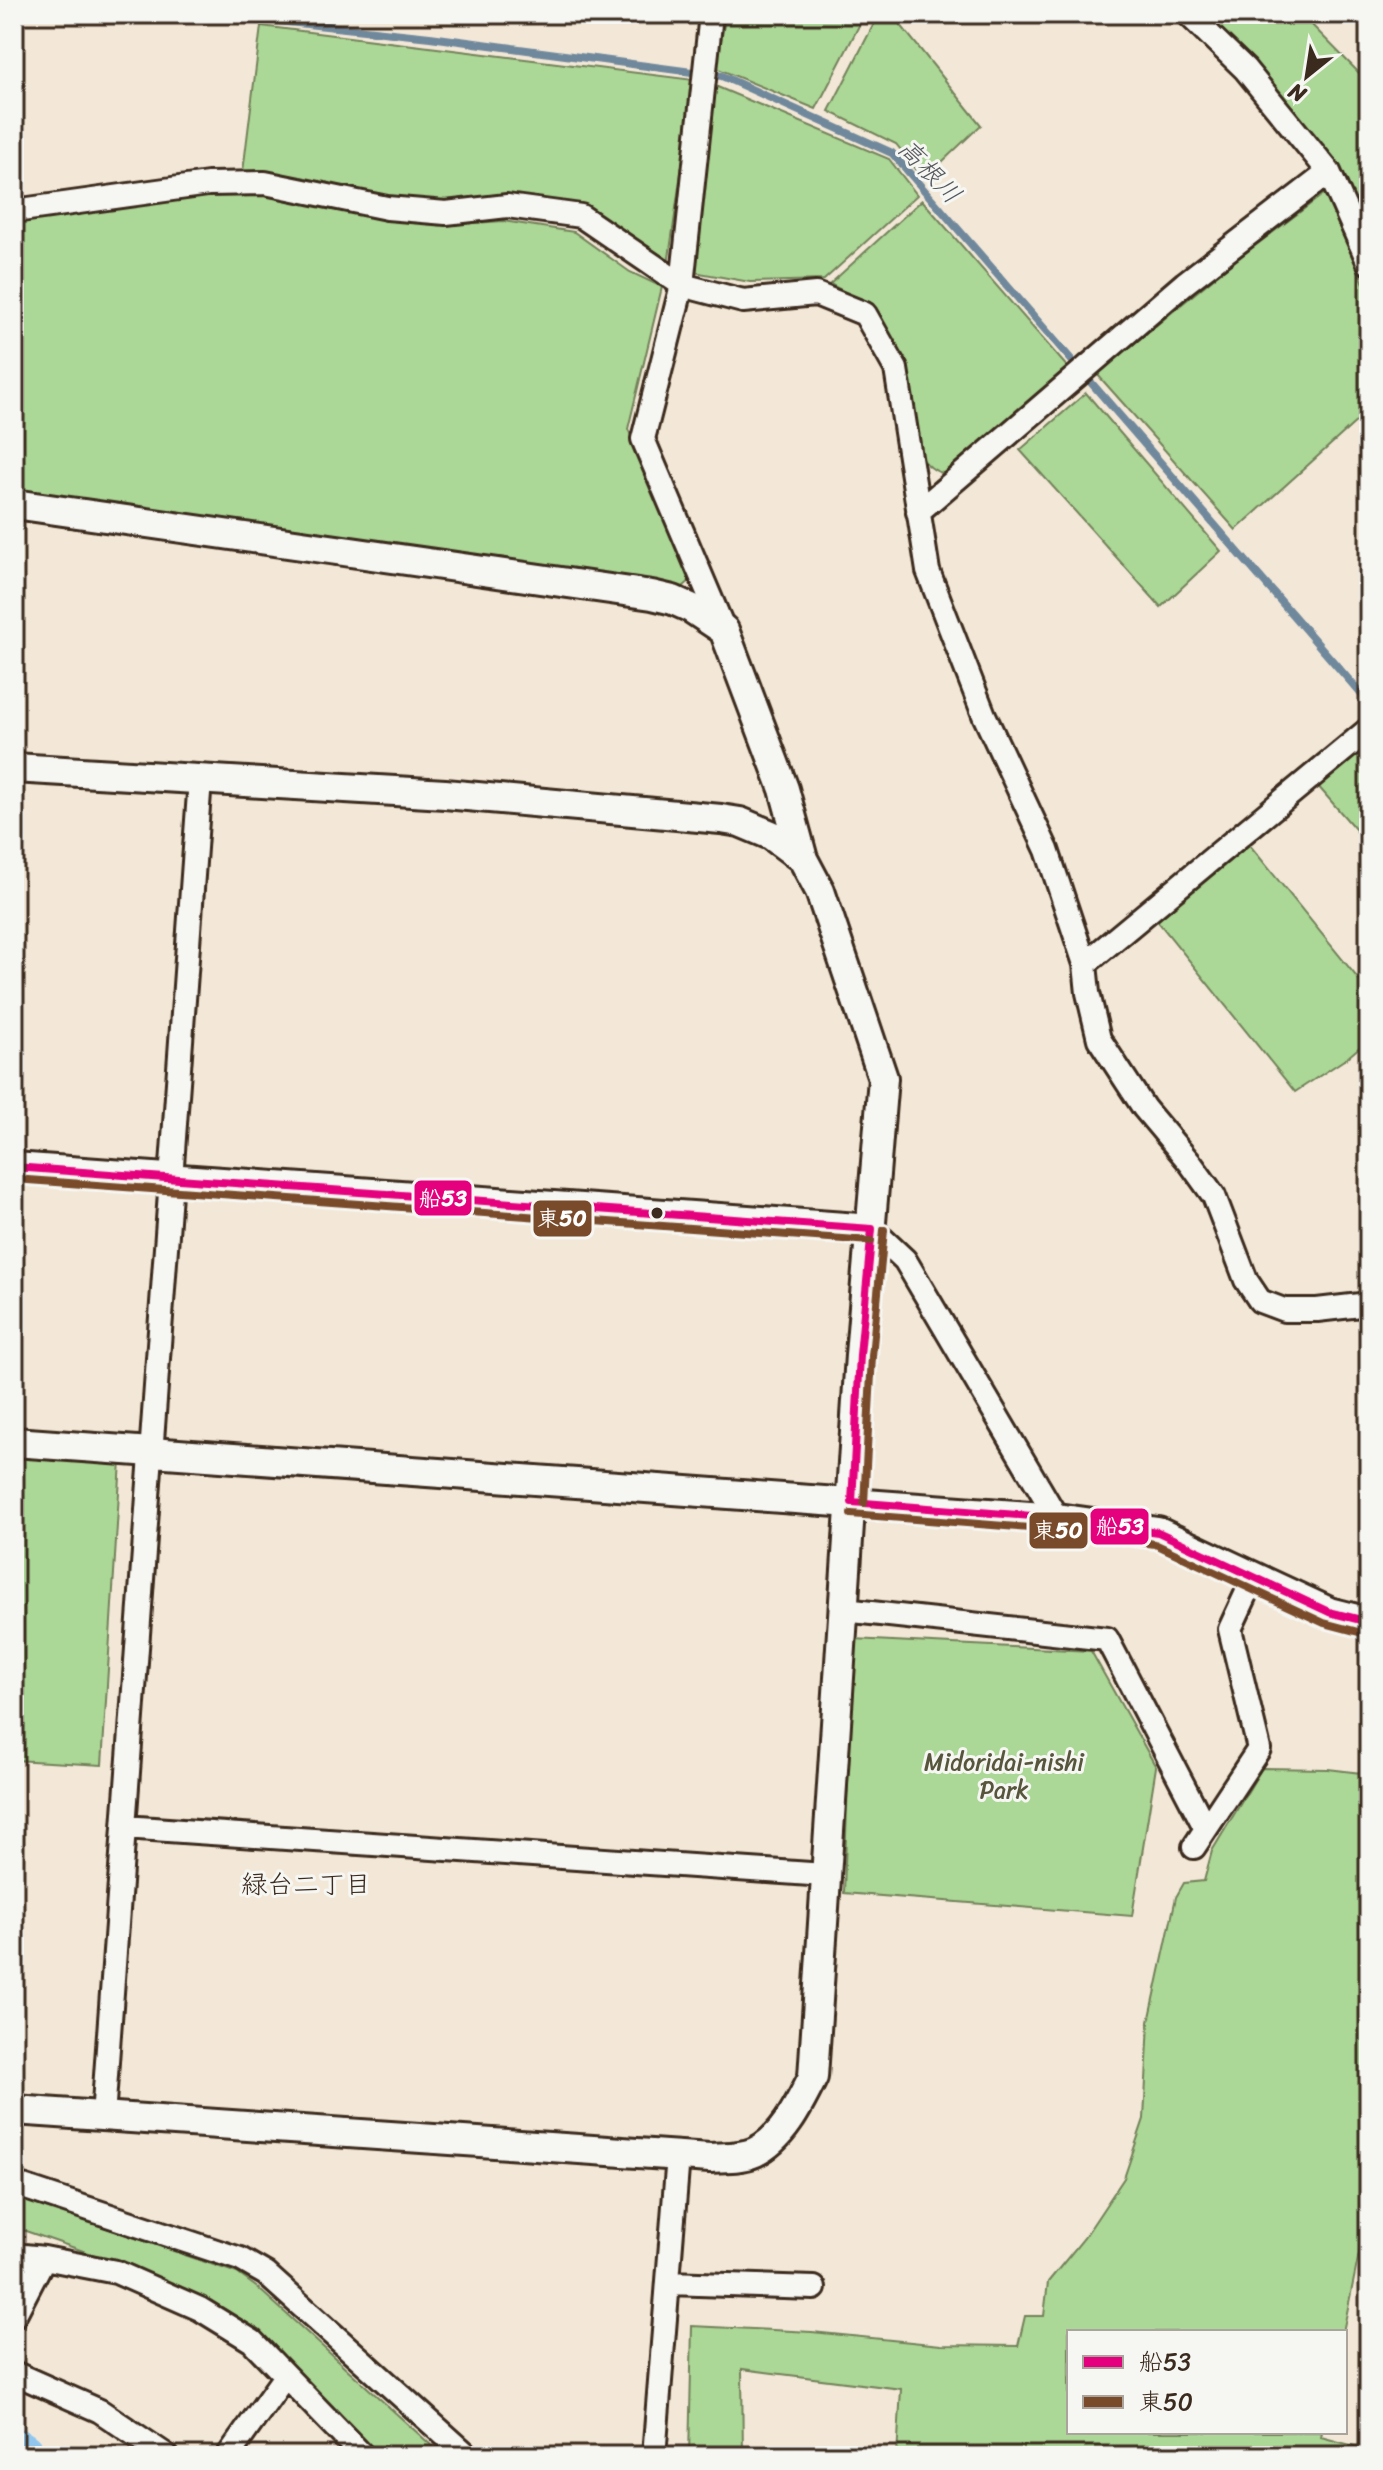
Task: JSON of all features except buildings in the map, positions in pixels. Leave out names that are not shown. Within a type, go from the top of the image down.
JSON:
[{"type":"street","points":[[14,2110],[710,2158],[754,2152],[770,2141],[793,2114],[813,2077],[860,1355],[883,1078],[820,891],[803,859],[784,789],[724,630],[643,439],[682,285],[711,14]]},
{"type":"street","points":[[1188,14],[1245,69],[1329,172],[1369,263]]},
{"type":"street","points":[[918,512],[1185,283],[1329,172]]},
{"type":"street","points":[[14,211],[208,184],[265,183],[387,208],[446,213],[507,206],[581,216],[682,285],[743,301],[816,294],[865,314],[896,369],[928,571],[984,715],[1047,850],[1085,964],[1099,1039],[1144,1108],[1214,1196],[1246,1280],[1260,1301],[1284,1310],[1369,1304]]},
{"type":"street","points":[[14,504],[652,595],[691,608],[724,630]]},
{"type":"street","points":[[1085,964],[1369,729]]},
{"type":"street","points":[[14,768],[445,794],[721,819],[740,822],[771,835],[803,859]]},
{"type":"street","points":[[103,2117],[200,779]]},
{"type":"street","points":[[14,1167],[872,1229],[905,1260],[1057,1518]]},
{"type":"street","points":[[14,1442],[1057,1518],[1158,1532],[1329,1612],[1369,1622]]},
{"type":"street","points":[[844,1610],[1107,1639],[1200,1838],[1259,1749],[1230,1629],[1255,1575]]},
{"type":"street","points":[[124,1827],[825,1875]]},
{"type":"street","points":[[654,2456],[678,2156]]},
{"type":"street","points":[[14,2184],[240,2259],[253,2266],[266,2274],[468,2456]]},
{"type":"street","points":[[14,2255],[116,2272],[200,2309],[252,2341],[363,2456]]},
{"type":"street","points":[[14,2316],[44,2258]]},
{"type":"street","points":[[669,2283],[814,2288]]},
{"type":"street","points":[[14,2373],[100,2411],[167,2456]]},
{"type":"street","points":[[228,2456],[285,2376]]},
{"type":"green space","points":[[726,14],[865,14],[816,109],[716,68]]},
{"type":"green space","points":[[879,14],[892,14],[981,125],[924,179],[896,144],[829,111]]},
{"type":"green space","points":[[1205,14],[1301,14],[1369,83],[1369,244],[1337,167],[1245,52]]},
{"type":"green space","points":[[261,26],[694,80],[668,265],[582,206],[443,205],[384,199],[268,172],[243,172]]},
{"type":"green space","points":[[715,86],[889,159],[917,195],[824,280],[750,282],[688,271]]},
{"type":"green space","points":[[261,192],[385,217],[445,225],[503,221],[574,232],[630,272],[662,287],[628,429],[693,578],[683,587],[670,586],[14,492],[14,219]]},
{"type":"green space","points":[[1325,193],[1369,295],[1369,410],[1236,530],[1097,374],[1227,267]]},
{"type":"green space","points":[[922,200],[1069,369],[948,474],[930,466],[917,450],[872,307],[830,284]]},
{"type":"green space","points":[[1086,393],[1221,551],[1161,607],[1020,450]]},
{"type":"green space","points":[[1369,741],[1369,845],[1317,785]]},
{"type":"green space","points":[[1248,843],[1369,992],[1369,1039],[1347,1058],[1295,1092],[1155,918]]},
{"type":"green space","points":[[14,1454],[121,1461],[102,1765],[14,1760]]},
{"type":"green space","name":"Midoridai-nishi Park","points":[[853,1639],[1091,1651],[1156,1767],[1132,1916],[844,1893]]},
{"type":"green space","points":[[1262,1768],[1328,1769],[1369,1774],[1369,2205],[1343,2330],[1067,2330],[1067,2434],[1322,2434],[1321,2437],[1369,2450],[1369,2456],[897,2456],[901,2389],[742,2369],[743,2456],[689,2456],[692,2326],[812,2332],[941,2345],[1018,2346],[1025,2316],[1044,2316],[1048,2282],[1084,2238],[1124,2178],[1144,2119],[1149,2022],[1176,1897],[1184,1883],[1204,1881],[1212,1851]]},
{"type":"green space","points":[[14,2196],[237,2273],[259,2289],[443,2456],[377,2456],[364,2447],[258,2332],[118,2263],[14,2227]]},
{"type":"waterway","name":"高根川","points":[[213,14],[430,37],[722,76],[892,153],[1369,703]]},
{"type":"waterway","points":[[14,2452],[20,2456]]},
{"type":"transit line","name":"船53","points":[[14,1167],[872,1229]]},
{"type":"transit line","name":"東50","points":[[14,1179],[871,1241]]},
{"type":"transit line","name":"船53","points":[[852,1502],[860,1355],[872,1229]]},
{"type":"transit line","name":"東50","points":[[864,1503],[872,1356],[884,1230]]},
{"type":"transit line","name":"船53","points":[[852,1502],[1057,1518],[1158,1532],[1329,1612],[1369,1622]]},
{"type":"transit line","name":"東50","points":[[851,1514],[1056,1530],[1155,1544],[1324,1623],[1366,1634]]},
{"type":"district","name":"緑台二丁目","points":[[306,1884]]}]
